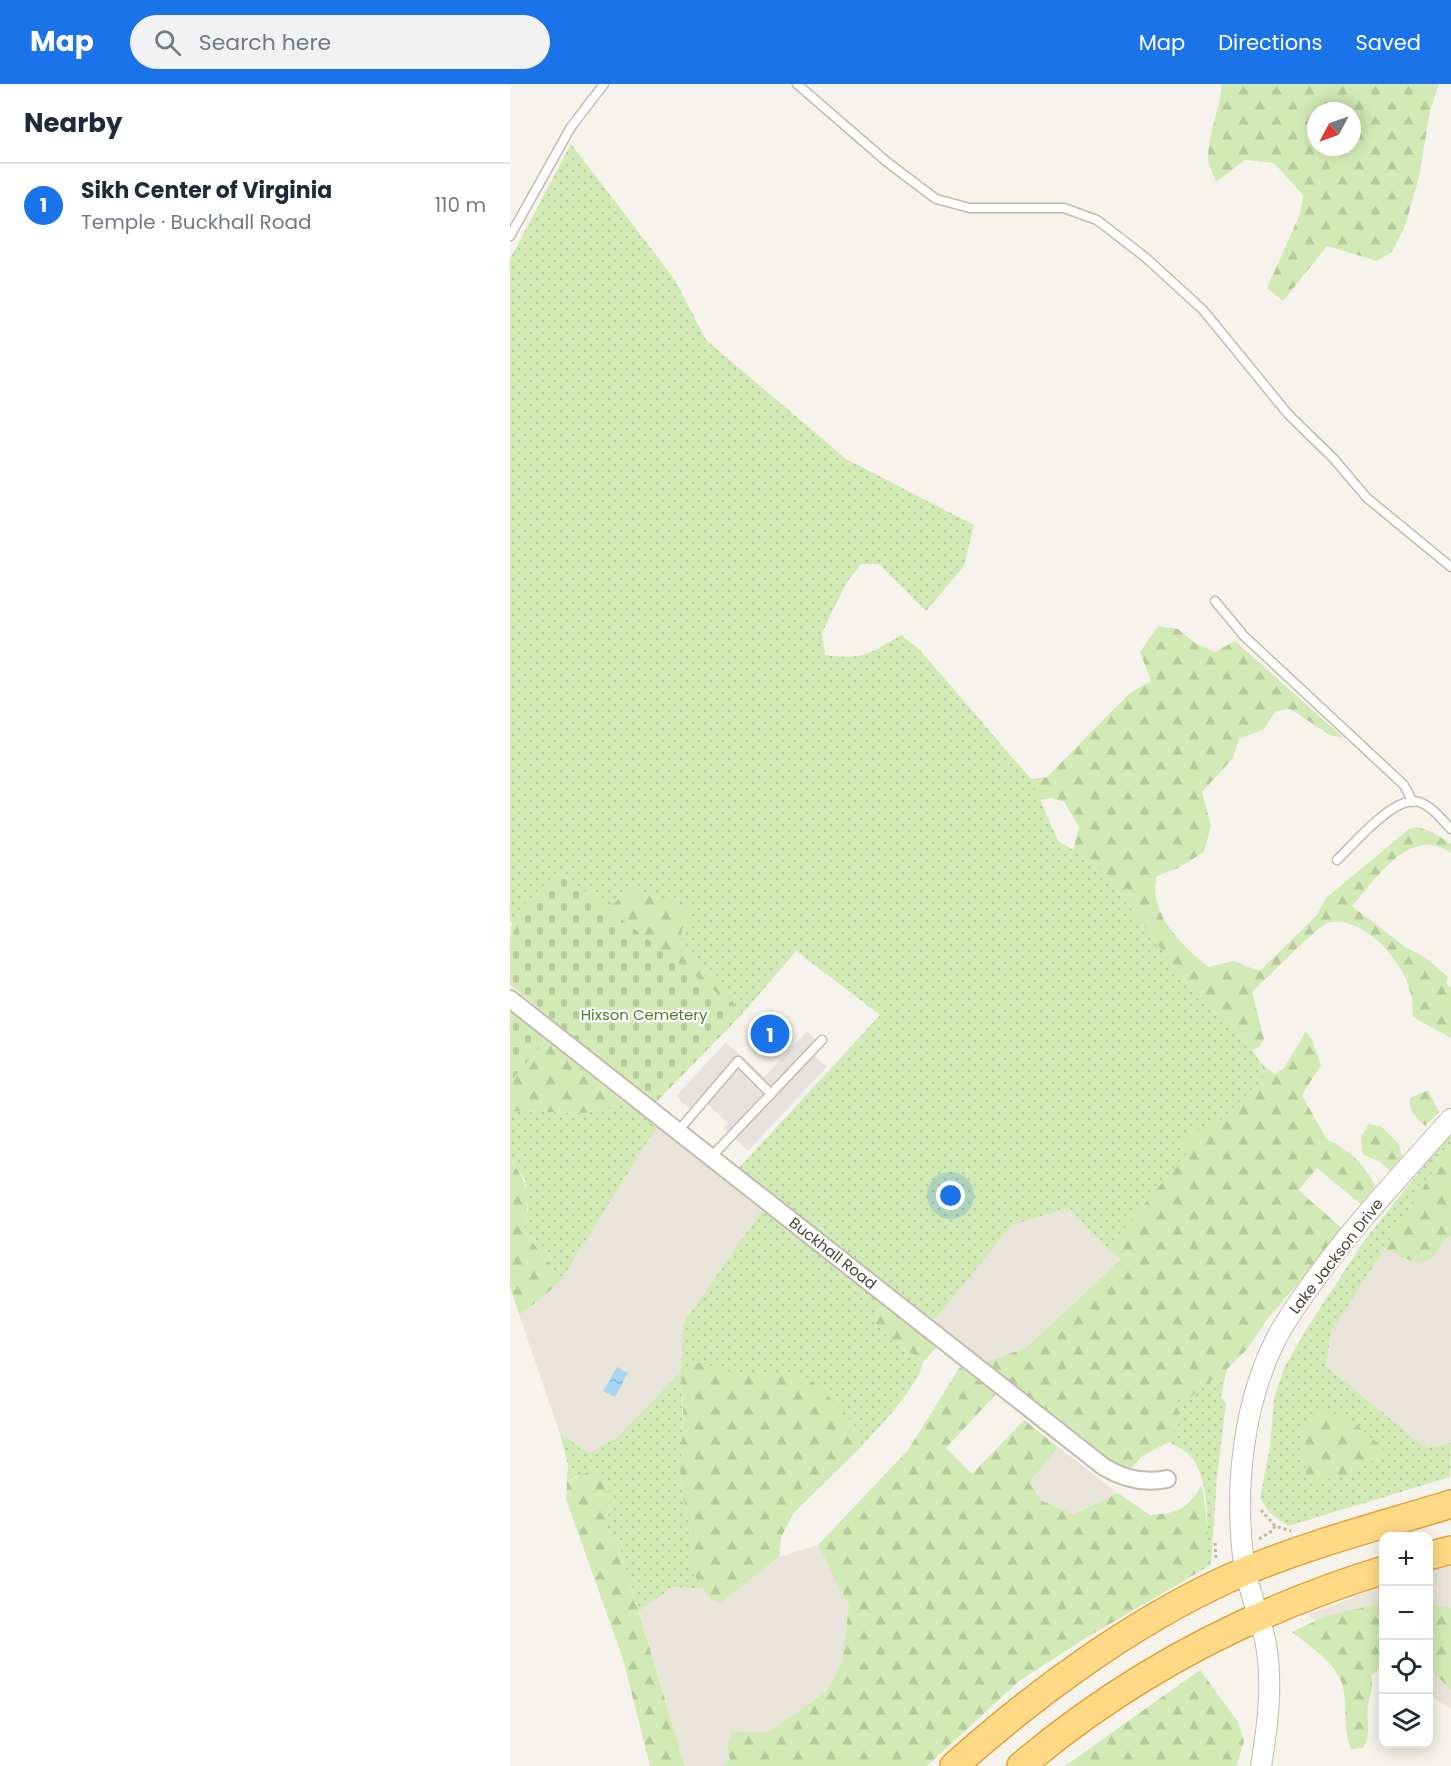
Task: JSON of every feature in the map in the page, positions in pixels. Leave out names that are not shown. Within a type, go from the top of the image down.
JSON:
[{"type":"highway","points":[[954,1766],[1020,1710],[1077,1667],[1129,1633],[1245,1571],[1280,1557],[1451,1504]]},
{"type":"highway","points":[[1433,1555],[1451,1550]]},
{"type":"highway","points":[[1021,1766],[1054,1738],[1110,1699],[1204,1642],[1308,1594],[1379,1571]]},
{"type":"street","name":"Buckhall Road","points":[[510,999],[1104,1467],[1131,1479],[1157,1481],[1167,1479]]},
{"type":"street","name":"Lake Jackson Drive","points":[[1264,1766],[1268,1689],[1266,1647],[1245,1571],[1240,1522],[1243,1459],[1255,1394],[1271,1349],[1322,1269],[1451,1119]]},
{"type":"lane","points":[[510,236],[572,127],[604,84]]},
{"type":"lane","points":[[797,84],[887,162],[936,199],[970,208],[1064,208],[1097,220],[1145,257],[1203,310],[1288,414],[1334,459],[1367,498],[1451,567]]},
{"type":"lane","points":[[1215,601],[1244,636],[1404,785],[1413,802]]},
{"type":"lane","points":[[1337,860],[1399,804],[1413,802],[1428,807],[1451,829]]},
{"type":"lane","points":[[711,1157],[822,1040]]},
{"type":"lane","points":[[678,1131],[738,1062],[771,1094]]},
{"type":"path","points":[[1261,1510],[1275,1526]]},
{"type":"path","points":[[1215,1543],[1216,1561]]},
{"type":"shaded area","points":[[807,1031],[822,1046],[814,1055],[827,1067],[748,1151],[724,1128],[728,1123],[708,1104],[697,1116],[676,1096],[726,1042],[764,1077]]},
{"type":"shaded area","points":[[658,1125],[762,1210],[683,1324],[681,1372],[617,1439],[589,1453],[560,1434],[519,1314],[541,1299],[561,1280]]},
{"type":"shaded area","points":[[1451,1174],[1451,1443],[1426,1448],[1326,1366],[1331,1332],[1384,1248]]},
{"type":"shaded area","points":[[1069,1208],[1121,1259],[1026,1348],[985,1362],[934,1320],[1012,1225]]},
{"type":"shaded area","points":[[1058,1447],[1118,1493],[1074,1514],[1042,1501],[1028,1483]]},
{"type":"shaded area","points":[[818,1545],[849,1606],[842,1662],[827,1691],[768,1732],[732,1731],[727,1746],[730,1760],[722,1766],[685,1766],[639,1611],[673,1587],[703,1589],[711,1599],[720,1602],[779,1557]]},
{"type":"shaded area","points":[[1451,1561],[1451,1709],[1433,1698],[1433,1568]]},
{"type":"shaded area","points":[[1379,1588],[1379,1662],[1308,1615]]},
{"type":"green space","points":[[1222,84],[1439,84],[1430,111],[1419,177],[1405,226],[1392,252],[1377,261],[1327,246],[1283,301],[1267,288],[1300,214],[1303,195],[1274,163],[1245,160],[1216,182],[1208,162]]},
{"type":"green space","points":[[571,144],[675,280],[706,340],[846,459],[974,525],[964,566],[926,611],[879,564],[861,564],[846,583],[822,633],[825,655],[848,657],[865,654],[901,635],[920,650],[1031,779],[1058,841],[1099,865],[1194,994],[1234,1026],[1262,1064],[1264,1075],[1260,1084],[1221,1120],[1182,1135],[1187,1154],[1108,1248],[1069,1208],[1012,1225],[934,1320],[738,1169],[880,1015],[796,951],[743,1013],[734,1006],[734,1003],[681,942],[682,929],[694,911],[632,889],[607,908],[534,894],[510,923],[510,259]]},
{"type":"green space","points":[[1158,626],[1178,629],[1195,643],[1215,652],[1235,641],[1344,738],[1330,735],[1290,709],[1276,711],[1264,729],[1239,739],[1233,758],[1202,792],[1211,826],[1204,852],[1176,869],[1157,876],[1155,890],[1157,903],[1169,927],[1208,967],[1234,961],[1261,970],[1317,915],[1326,898],[1409,829],[1417,827],[1430,831],[1451,844],[1451,853],[1436,846],[1422,846],[1408,850],[1384,870],[1352,906],[1405,947],[1426,958],[1448,977],[1446,983],[1451,988],[1451,1038],[1413,1017],[1412,997],[1407,981],[1391,955],[1380,943],[1354,925],[1340,922],[1327,923],[1321,927],[1252,992],[1264,1039],[1259,1047],[1252,1050],[1234,1026],[1194,994],[1099,865],[1073,851],[1079,827],[1064,802],[1051,798],[1039,800],[1031,779],[1047,777],[1130,693],[1151,681],[1140,652]]},
{"type":"green space","points":[[559,871],[607,908],[632,889],[695,911],[682,929],[681,942],[735,1003],[734,1006],[510,945],[512,919],[522,906]]},
{"type":"green space","name":"Hixson Cemetery","points":[[559,871],[743,1013],[655,1103],[510,985],[510,937]]},
{"type":"green space","points":[[510,1010],[546,1040],[510,1082]]},
{"type":"green space","points":[[1306,1031],[1312,1040],[1321,1065],[1302,1095],[1327,1140],[1343,1148],[1364,1167],[1377,1191],[1363,1206],[1317,1168],[1298,1190],[1344,1230],[1265,1322],[1249,1347],[1227,1369],[1185,1401],[1173,1397],[1180,1415],[1169,1442],[1142,1456],[1132,1468],[1108,1461],[985,1362],[1026,1348],[1121,1259],[1108,1248],[1186,1154],[1181,1135],[1221,1120],[1260,1084],[1264,1075],[1262,1064],[1275,1074],[1284,1068]]},
{"type":"green space","points":[[546,1040],[626,1103],[585,1113],[510,1111],[510,1082]]},
{"type":"green space","points":[[1428,1090],[1439,1112],[1425,1126],[1411,1110],[1410,1098]]},
{"type":"green space","points":[[626,1103],[658,1125],[561,1280],[524,1231],[528,1208],[525,1179],[510,1158],[510,1111],[585,1113]]},
{"type":"green space","points":[[1369,1124],[1381,1126],[1399,1144],[1402,1157],[1390,1171],[1380,1162],[1362,1154],[1361,1137]]},
{"type":"green space","points":[[1451,1132],[1451,1144],[1331,1332],[1326,1366],[1426,1448],[1451,1443],[1450,1477],[1288,1526],[1270,1513],[1260,1498],[1270,1447],[1274,1398],[1284,1368],[1307,1328],[1364,1241]]},
{"type":"green space","points":[[1451,1144],[1451,1236],[1428,1261],[1409,1260],[1384,1248]]},
{"type":"green space","points":[[510,1158],[527,1193],[524,1231],[561,1280],[541,1299],[519,1314],[510,1287]]},
{"type":"green space","points":[[762,1210],[877,1299],[876,1324],[893,1341],[923,1362],[906,1395],[862,1446],[848,1417],[798,1374],[745,1376],[704,1365],[689,1367],[681,1372],[683,1324]]},
{"type":"green space","points":[[877,1299],[937,1347],[923,1362],[893,1341],[876,1324]]},
{"type":"green space","points":[[700,1363],[745,1376],[798,1373],[819,1387],[848,1417],[862,1446],[794,1513],[781,1537],[779,1557],[720,1603],[711,1599],[692,1571],[689,1559],[692,1542],[680,1479],[683,1411],[681,1372],[688,1365]]},
{"type":"green space","points":[[960,1367],[996,1394],[946,1448],[972,1474],[1024,1420],[1058,1447],[1029,1483],[1042,1501],[1074,1514],[1118,1493],[1150,1515],[1168,1513],[1187,1505],[1202,1485],[1207,1540],[1199,1572],[1084,1639],[1018,1682],[927,1766],[722,1766],[730,1760],[727,1746],[732,1731],[768,1732],[827,1691],[842,1662],[849,1606],[818,1545],[908,1450]]},
{"type":"green space","points":[[1227,1369],[1221,1397],[1226,1403],[1217,1478],[1211,1564],[1199,1572],[1206,1548],[1207,1533],[1204,1486],[1193,1459],[1169,1442],[1180,1415],[1173,1397],[1185,1400]]},
{"type":"green space","points":[[681,1372],[683,1449],[680,1479],[692,1542],[689,1559],[692,1571],[703,1589],[673,1587],[639,1611],[620,1549],[607,1534],[606,1518],[611,1506],[578,1475],[567,1482],[568,1465],[560,1434],[589,1453],[617,1438]]},
{"type":"green space","points":[[1321,1411],[1349,1418],[1387,1452],[1348,1475],[1307,1482],[1301,1429],[1310,1416]]},
{"type":"green space","points":[[592,1470],[609,1485],[611,1506],[606,1518],[607,1534],[620,1549],[685,1766],[650,1766],[623,1659],[566,1499],[567,1482]]},
{"type":"green space","points":[[1379,1604],[1379,1668],[1371,1676],[1367,1738],[1363,1748],[1351,1749],[1346,1728],[1344,1692],[1337,1674],[1324,1658],[1292,1632],[1323,1617]]},
{"type":"green space","points":[[1433,1604],[1451,1608],[1451,1690],[1433,1672]]},
{"type":"green space","points":[[1200,1670],[1238,1722],[1244,1742],[1236,1766],[1065,1766]]},
{"type":"water","points":[[617,1367],[628,1373],[615,1397],[603,1391]]},
{"type":"place","name":"Sikh Center of Virginia","points":[[770,1034]]}]
